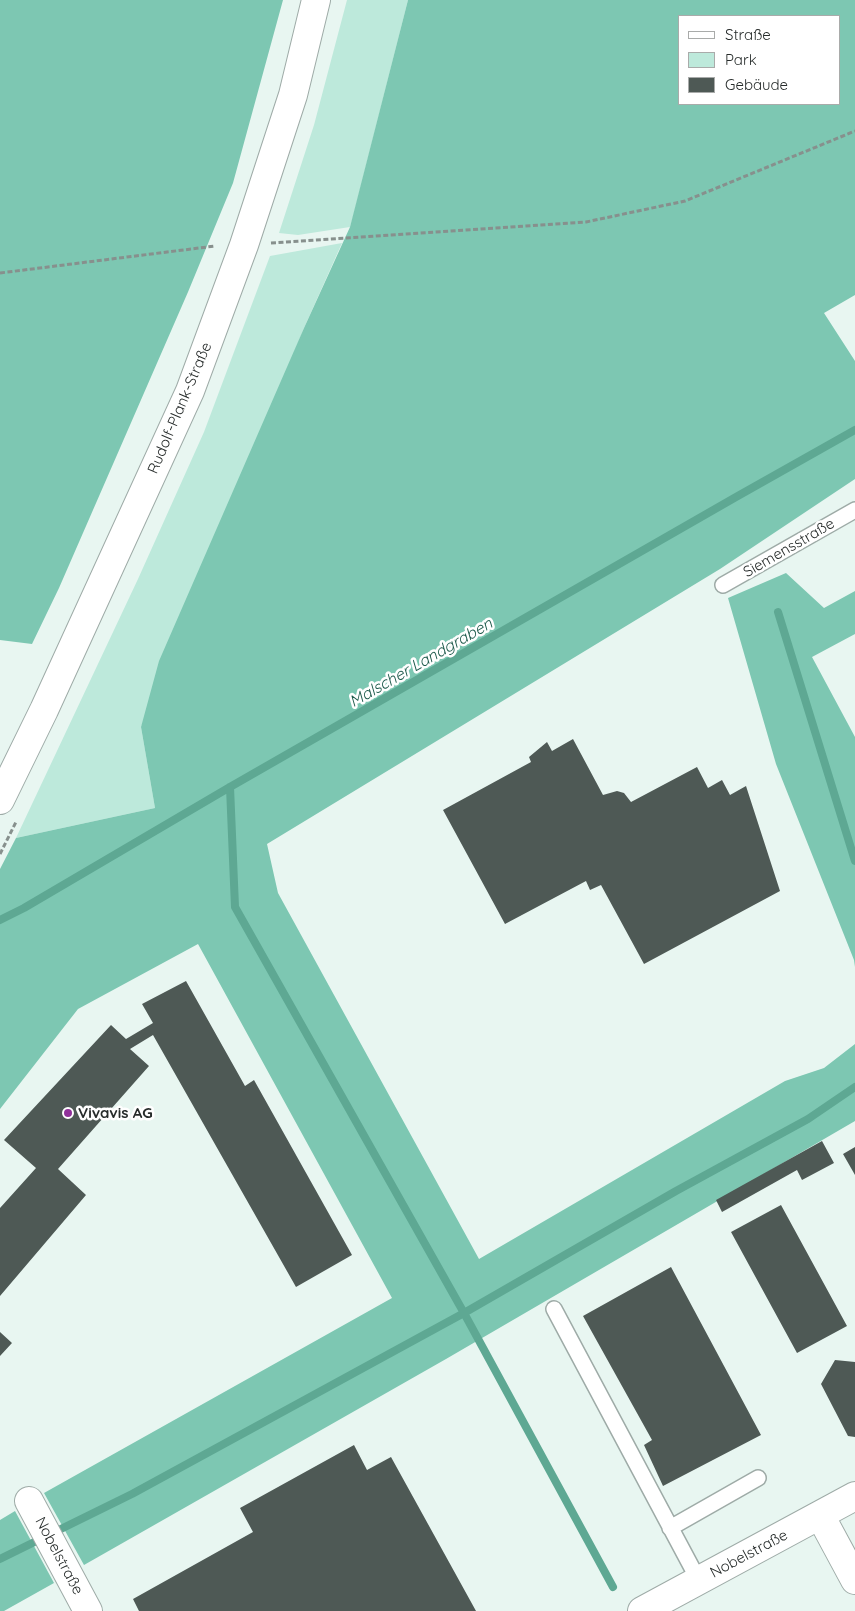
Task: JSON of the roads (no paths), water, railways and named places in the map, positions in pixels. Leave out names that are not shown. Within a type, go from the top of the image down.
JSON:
[{"type":"main road","name":"Rudolf-Plank-Straße","points":[[0,800],[44,710],[190,391],[244,245],[293,95],[316,0]]},
{"type":"main road","name":"Nobelstraße","points":[[642,1611],[855,1496]]},
{"type":"main road","name":"Nobelstraße","points":[[30,1501],[88,1611]]},
{"type":"main road","points":[[820,1515],[855,1580]]},
{"type":"lane","name":"Siemensstraße","points":[[723,586],[855,510]]},
{"type":"lane","points":[[554,1309],[699,1581]]},
{"type":"lane","points":[[670,1528],[758,1478]]},
{"type":"waterway","name":"Malscher Landgraben","points":[[0,920],[24,908],[230,787],[855,430]]},
{"type":"waterway","points":[[778,612],[855,861]]},
{"type":"waterway","points":[[230,787],[235,907],[464,1313],[613,1587]]},
{"type":"waterway","points":[[0,1559],[132,1494],[464,1313],[676,1191],[808,1119],[855,1087]]},
{"type":"place","name":"Vivavis AG","points":[[68,1113]]}]
